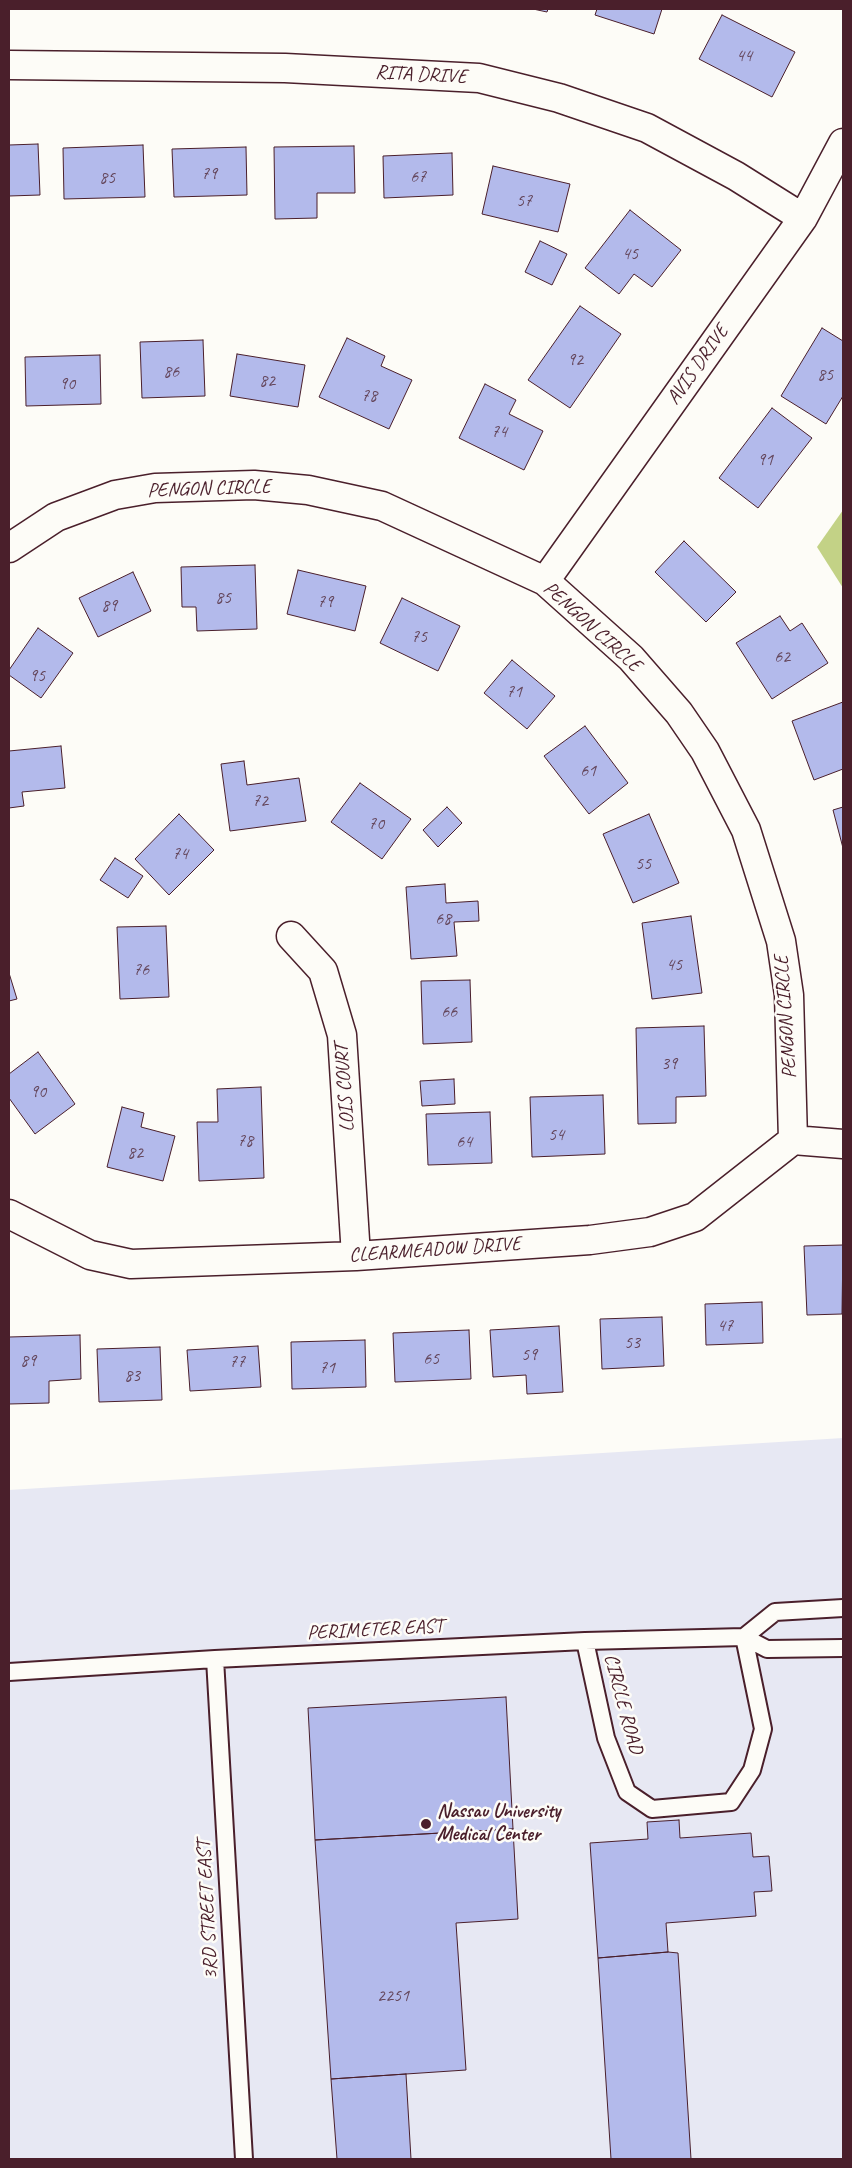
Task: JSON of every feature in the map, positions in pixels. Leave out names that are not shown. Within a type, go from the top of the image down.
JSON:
[{"type":"street","name":"RITA DRIVE","points":[[9,65],[285,68],[479,78],[559,98],[647,128],[736,176],[803,218]]},
{"type":"street","name":"AVIS DRIVE","points":[[545,581],[803,218],[843,143]]},
{"type":"street","name":"PENGON CIRCLE","points":[[9,548],[56,517],[115,495],[155,488],[254,484],[308,490],[382,506],[545,581],[631,658],[679,713],[705,751],[746,830],[781,942],[789,995],[793,1140]]},
{"type":"street","name":"LOIS COURT","points":[[291,936],[323,971],[342,1035],[356,1256]]},
{"type":"street","points":[[793,1140],[843,1144]]},
{"type":"street","name":"CLEARMEADOW DRIVE","points":[[9,1214],[90,1255],[131,1264],[356,1256],[590,1240],[650,1232],[695,1217],[793,1140]]},
{"type":"lane","points":[[744,1637],[775,1612],[843,1608]]},
{"type":"lane","name":"CIRCLE ROAD","points":[[585,1641],[606,1738],[627,1792],[652,1808],[731,1802],[752,1770],[763,1730],[744,1637]]},
{"type":"lane","name":"PERIMETER EAST","points":[[9,1672],[215,1659],[585,1641],[744,1637],[767,1649],[843,1648]]},
{"type":"lane","name":"3RD STREET EAST","points":[[215,1659],[244,2159]]},
{"type":"shaded area","name":"Nassau University Medical Center","points":[[843,1438],[843,2159],[9,2159],[9,1490]]},
{"type":"green space","points":[[843,510],[843,588],[817,547]]},
{"type":"building","points":[[533,9],[548,9],[547,12]]},
{"type":"building","points":[[597,9],[662,9],[654,34],[595,15]]},
{"type":"building","points":[[722,15],[795,52],[772,97],[699,59]]},
{"type":"building","points":[[38,144],[40,195],[9,196],[9,145]]},
{"type":"building","points":[[143,145],[145,197],[64,199],[63,148]]},
{"type":"building","points":[[354,146],[355,193],[317,193],[317,218],[275,219],[274,147]]},
{"type":"building","points":[[246,147],[247,195],[174,197],[172,149]]},
{"type":"building","points":[[452,153],[453,195],[384,198],[383,156]]},
{"type":"building","points":[[493,166],[570,184],[558,232],[482,214]]},
{"type":"building","points":[[630,210],[681,250],[652,287],[634,274],[619,294],[585,268]]},
{"type":"building","points":[[540,241],[567,254],[552,285],[525,272]]},
{"type":"building","points":[[580,306],[621,334],[570,408],[528,380]]},
{"type":"building","points":[[822,328],[843,341],[843,396],[826,424],[781,396]]},
{"type":"building","points":[[347,338],[385,356],[381,366],[412,380],[389,429],[319,397]]},
{"type":"building","points":[[203,340],[205,396],[142,398],[140,342]]},
{"type":"building","points":[[237,354],[305,365],[298,407],[230,396]]},
{"type":"building","points":[[100,355],[101,404],[26,406],[25,357]]},
{"type":"building","points":[[485,384],[516,400],[509,414],[543,431],[524,470],[459,438]]},
{"type":"building","points":[[772,408],[812,438],[758,508],[719,478]]},
{"type":"building","points":[[684,541],[736,592],[706,622],[655,572]]},
{"type":"building","points":[[255,565],[257,629],[197,631],[196,607],[182,607],[181,567]]},
{"type":"building","points":[[298,570],[366,586],[355,631],[287,614]]},
{"type":"building","points":[[133,572],[151,611],[98,637],[79,598]]},
{"type":"building","points":[[402,598],[460,626],[438,671],[380,643]]},
{"type":"building","points":[[780,616],[790,631],[802,623],[828,663],[772,699],[736,643]]},
{"type":"building","points":[[38,628],[73,653],[41,698],[9,675],[9,670]]},
{"type":"building","points":[[512,660],[555,696],[527,729],[484,693]]},
{"type":"building","points":[[843,702],[843,769],[814,780],[792,721]]},
{"type":"building","points":[[585,726],[628,783],[589,814],[544,756]]},
{"type":"building","points":[[61,746],[65,788],[22,792],[24,806],[9,808],[9,751]]},
{"type":"building","points":[[244,761],[247,785],[299,778],[306,821],[230,831],[221,764]]},
{"type":"building","points":[[360,783],[411,819],[382,859],[331,822]]},
{"type":"building","points":[[447,807],[462,823],[438,847],[423,830]]},
{"type":"building","points":[[843,807],[843,848],[833,810]]},
{"type":"building","points":[[179,814],[214,850],[169,895],[135,859]]},
{"type":"building","points":[[649,814],[679,883],[633,903],[603,834]]},
{"type":"building","points":[[115,858],[143,876],[128,898],[100,880]]},
{"type":"building","points":[[445,884],[446,903],[478,901],[479,921],[454,922],[457,956],[411,959],[406,887]]},
{"type":"building","points":[[691,916],[702,993],[652,999],[642,923]]},
{"type":"building","points":[[166,926],[169,997],[120,999],[117,927]]},
{"type":"building","points":[[9,973],[17,999],[9,1001]]},
{"type":"building","points":[[470,980],[472,1042],[423,1044],[421,981]]},
{"type":"building","points":[[704,1026],[706,1096],[676,1097],[676,1123],[638,1124],[636,1028]]},
{"type":"building","points":[[38,1052],[75,1104],[35,1134],[9,1098],[9,1074]]},
{"type":"building","points":[[454,1079],[455,1104],[422,1106],[420,1081]]},
{"type":"building","points":[[261,1087],[264,1178],[199,1181],[197,1122],[218,1122],[217,1089]]},
{"type":"building","points":[[603,1095],[605,1154],[532,1157],[530,1097]]},
{"type":"building","points":[[122,1107],[144,1113],[141,1127],[175,1136],[163,1181],[107,1167]]},
{"type":"building","points":[[490,1112],[492,1163],[428,1165],[426,1114]]},
{"type":"building","points":[[843,1245],[842,1314],[807,1315],[804,1246]]},
{"type":"building","points":[[762,1302],[763,1343],[706,1345],[705,1304]]},
{"type":"building","points":[[662,1317],[664,1366],[602,1369],[600,1319]]},
{"type":"building","points":[[559,1326],[563,1392],[527,1394],[526,1375],[493,1377],[490,1330]]},
{"type":"building","points":[[469,1330],[471,1379],[395,1382],[393,1333]]},
{"type":"building","points":[[80,1335],[81,1379],[49,1381],[49,1403],[9,1404],[9,1337]]},
{"type":"building","points":[[365,1340],[366,1387],[292,1389],[291,1342]]},
{"type":"building","points":[[258,1346],[261,1387],[190,1391],[187,1350]]},
{"type":"building","points":[[160,1347],[162,1400],[99,1402],[97,1349]]},
{"type":"building","points":[[506,1697],[513,1829],[315,1840],[308,1708]]},
{"type":"building","points":[[679,1820],[680,1838],[751,1833],[753,1857],[769,1856],[772,1891],[754,1892],[756,1916],[666,1923],[668,1952],[598,1958],[590,1843],[648,1839],[647,1822]]},
{"type":"building","points":[[513,1829],[518,1919],[456,1923],[466,2070],[331,2079],[315,1840]]},
{"type":"building","points":[[668,1952],[678,1953],[691,2159],[611,2159],[598,1958]]},
{"type":"building","points":[[406,2074],[411,2159],[337,2159],[331,2079]]},
{"type":"place","name":"Nassau University Medical Center","points":[[426,1824]]}]
